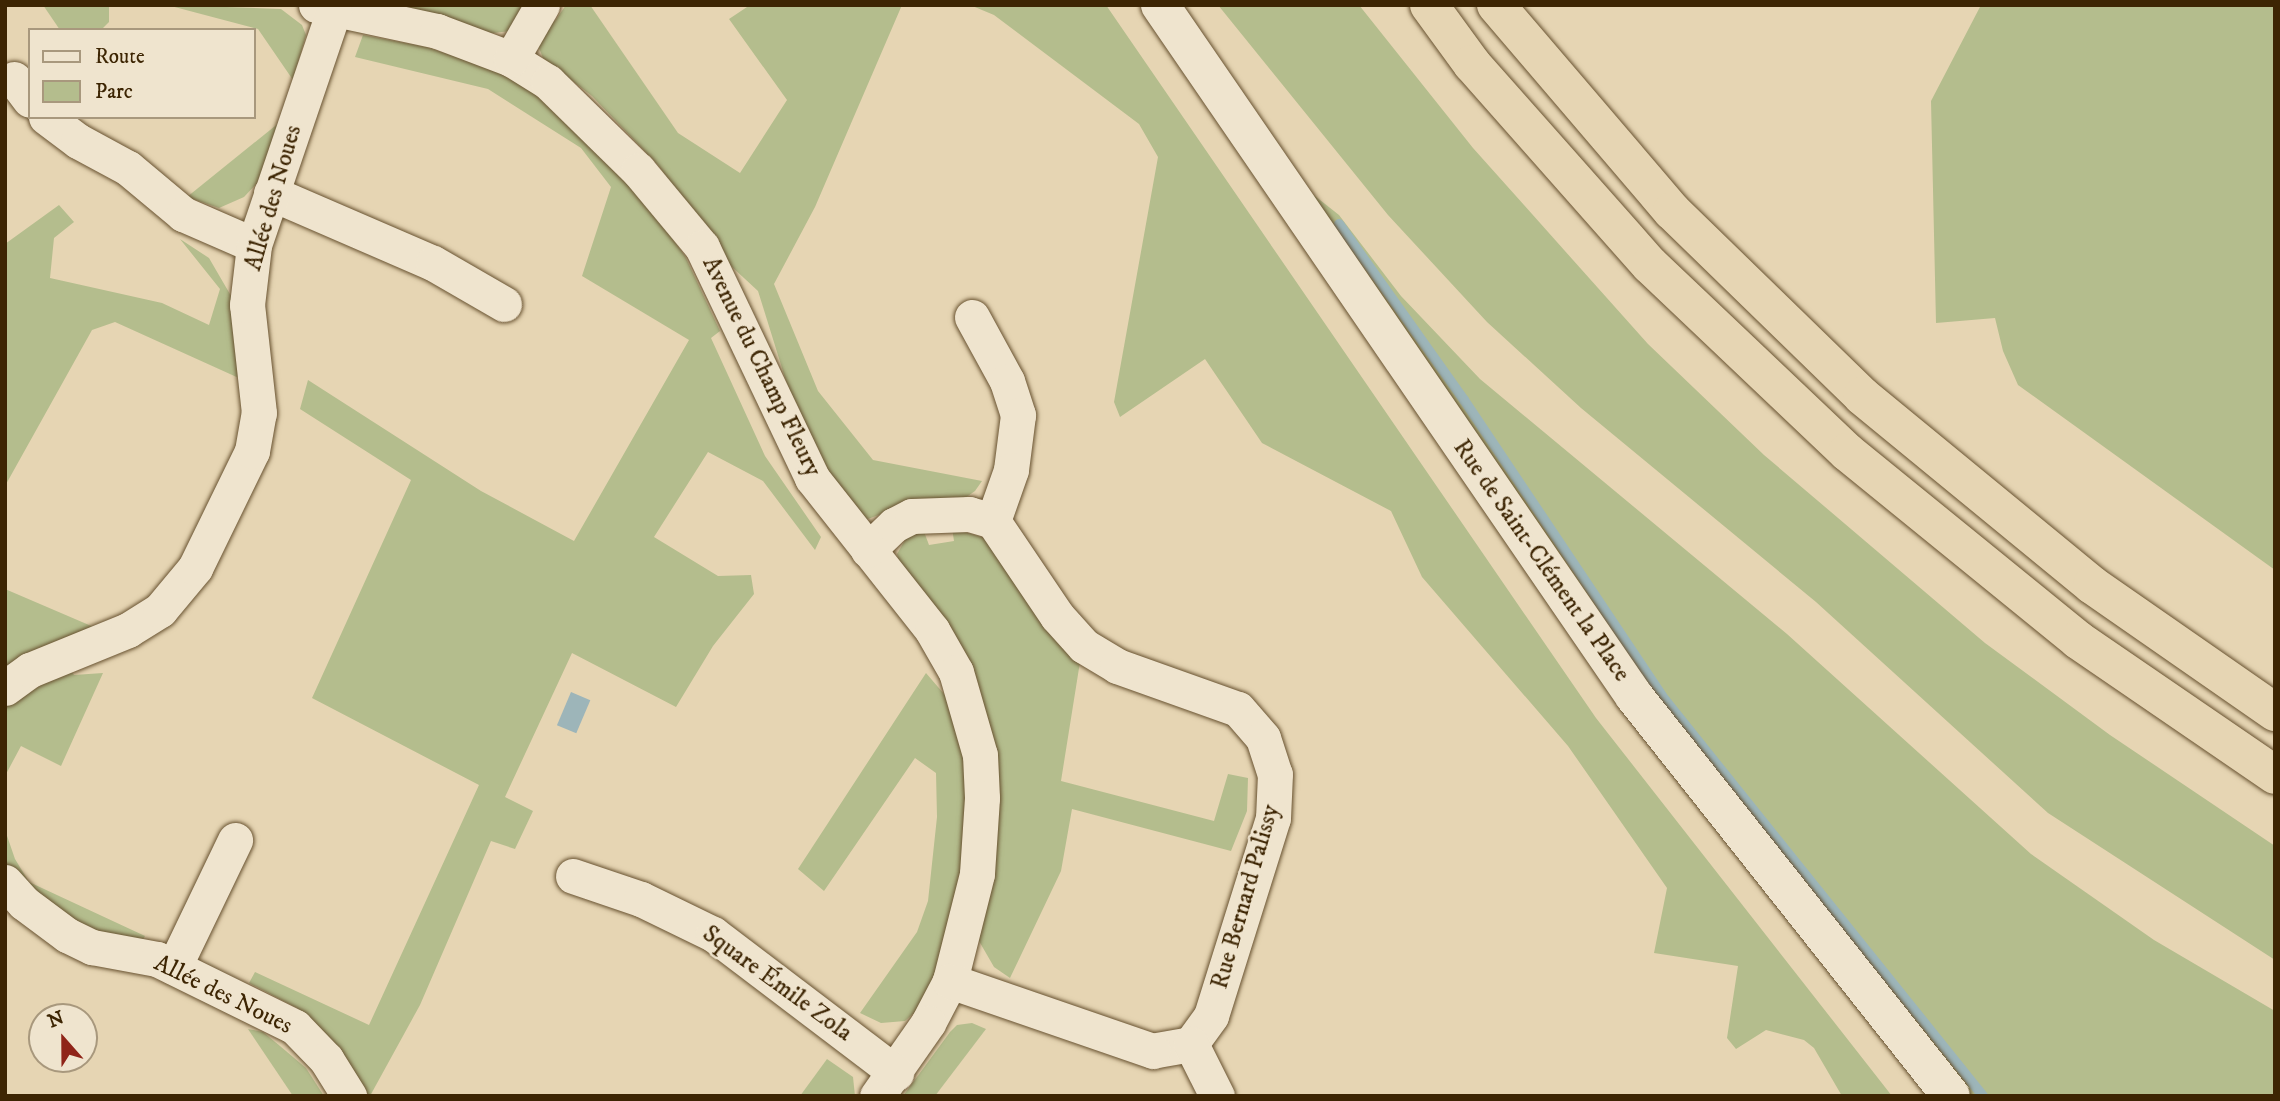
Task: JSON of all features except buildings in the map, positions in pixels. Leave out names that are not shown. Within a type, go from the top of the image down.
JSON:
[{"type":"highway","points":[[1429,5],[1472,64],[1650,265],[1847,452],[2078,640],[2275,775]]},
{"type":"highway","points":[[1496,5],[1672,211],[1862,396],[2092,585],[2275,712]]},
{"type":"street","points":[[511,59],[542,5]]},
{"type":"street","name":"Rue de Saint-Clément la Place","points":[[1160,5],[1634,696],[1725,817],[1951,1096]]},
{"type":"street","name":"Avenue du Champ Fleury","points":[[325,8],[437,32],[511,59],[548,82],[638,170],[702,247],[797,451],[867,550],[945,651],[965,692],[976,734],[982,797],[979,848],[970,911],[950,981],[887,1084]]},
{"type":"street","name":"Allée des Noues","points":[[5,688],[30,670],[146,620],[173,597],[195,568],[252,451],[257,432],[258,394],[247,305],[254,245],[325,8]]},
{"type":"street","points":[[49,119],[78,141],[128,168],[183,214],[254,245]]},
{"type":"street","points":[[271,193],[432,263],[505,304]]},
{"type":"street","points":[[867,550],[894,525],[912,516],[968,514],[993,521],[1011,470],[1018,415],[1007,381],[972,317]]},
{"type":"street","name":"Rue Bernard Palissy","points":[[993,521],[1057,616],[1084,646],[1117,666],[1238,709],[1251,720],[1271,755],[1273,818],[1211,1016],[1191,1044]]},
{"type":"street","points":[[174,967],[235,840]]},
{"type":"street","name":"Square Émile Zola","points":[[573,876],[641,899],[713,934],[887,1084]]},
{"type":"street","name":"Allée des Noues","points":[[5,881],[24,903],[67,935],[92,947],[135,953],[174,967],[295,1027],[326,1059],[349,1096]]},
{"type":"street","points":[[950,981],[1153,1051],[1191,1044],[1214,1094]]},
{"type":"green space","points":[[43,5],[109,5],[109,22],[103,28],[59,28]]},
{"type":"green space","points":[[167,5],[281,9],[302,25],[306,35],[293,80],[258,29]]},
{"type":"green space","points":[[376,5],[529,5],[511,31],[485,34]]},
{"type":"green space","points":[[566,5],[590,5],[678,133],[740,173],[787,100],[729,19],[750,5],[902,5],[815,207],[774,284],[818,391],[873,460],[982,481],[975,491],[965,498],[905,505],[868,519],[850,515],[791,397],[758,291],[731,266],[658,165],[592,96],[543,58],[539,48],[548,19],[555,21]]},
{"type":"green space","points":[[970,5],[1106,5],[1596,718],[1892,1096],[1842,1096],[1814,1048],[1804,1040],[1766,1030],[1736,1049],[1727,1038],[1738,966],[1654,953],[1667,888],[1568,746],[1422,577],[1391,511],[1262,443],[1205,359],[1120,417],[1114,402],[1158,157],[1139,124],[994,15]]},
{"type":"green space","points":[[1218,5],[1359,5],[1473,148],[1648,344],[1764,455],[1985,643],[2110,735],[2275,846],[2275,960],[2048,813],[1816,602],[1581,408],[1487,322],[1388,215]]},
{"type":"green space","points":[[1981,5],[2275,5],[2275,570],[2018,385],[2003,351],[1995,318],[1936,323],[1931,101]]},
{"type":"green space","points":[[363,35],[426,47],[507,73],[539,93],[647,204],[685,256],[720,331],[711,338],[765,456],[821,537],[815,550],[763,481],[708,452],[654,537],[718,576],[751,575],[754,594],[713,646],[676,707],[572,653],[505,797],[533,811],[515,849],[491,841],[420,1005],[370,1096],[297,1008],[249,983],[255,972],[369,1025],[479,785],[312,698],[411,480],[300,409],[308,380],[481,491],[574,541],[689,340],[582,276],[611,187],[581,148],[488,89],[355,57]]},
{"type":"green space","points":[[280,122],[261,179],[244,197],[219,208],[187,197]]},
{"type":"green space","points":[[1301,185],[1339,215],[1401,296],[1480,379],[1787,634],[2031,854],[2154,940],[2275,1011],[2275,1096],[1969,1096],[1640,682]]},
{"type":"green space","points":[[59,205],[74,222],[54,238],[50,278],[162,303],[209,325],[220,289],[180,239],[209,258],[234,301],[241,379],[115,322],[92,330],[5,486],[5,244]]},
{"type":"green space","points":[[952,528],[991,540],[1080,662],[1061,781],[1214,821],[1228,774],[1248,778],[1247,811],[1231,851],[1072,809],[1061,871],[1010,978],[994,967],[979,941],[994,860],[947,622],[899,563],[897,554],[908,535],[923,529],[929,545],[954,541]]},
{"type":"green space","points":[[5,589],[96,628],[5,670]]},
{"type":"green space","points":[[70,669],[74,675],[103,673],[61,766],[21,746],[5,776],[5,706]]},
{"type":"green space","points":[[926,673],[956,708],[966,745],[964,865],[948,951],[916,1011],[905,1021],[881,1023],[860,1013],[917,932],[928,901],[937,817],[936,773],[915,758],[824,891],[798,869]]},
{"type":"green space","points":[[5,830],[15,859],[29,882],[145,936],[142,941],[78,927],[13,874],[5,861]]},
{"type":"green space","points":[[972,1023],[986,1029],[935,1096],[903,1096],[950,1032],[957,1025]]},
{"type":"green space","points":[[248,1029],[263,1032],[306,1068],[324,1096],[293,1096]]},
{"type":"green space","points":[[827,1059],[853,1077],[855,1096],[800,1096]]},
{"type":"water","points":[[571,692],[590,700],[576,733],[557,725]]},
{"type":"waterway","points":[[1339,224],[1464,400],[1665,700],[1983,1096]]}]
